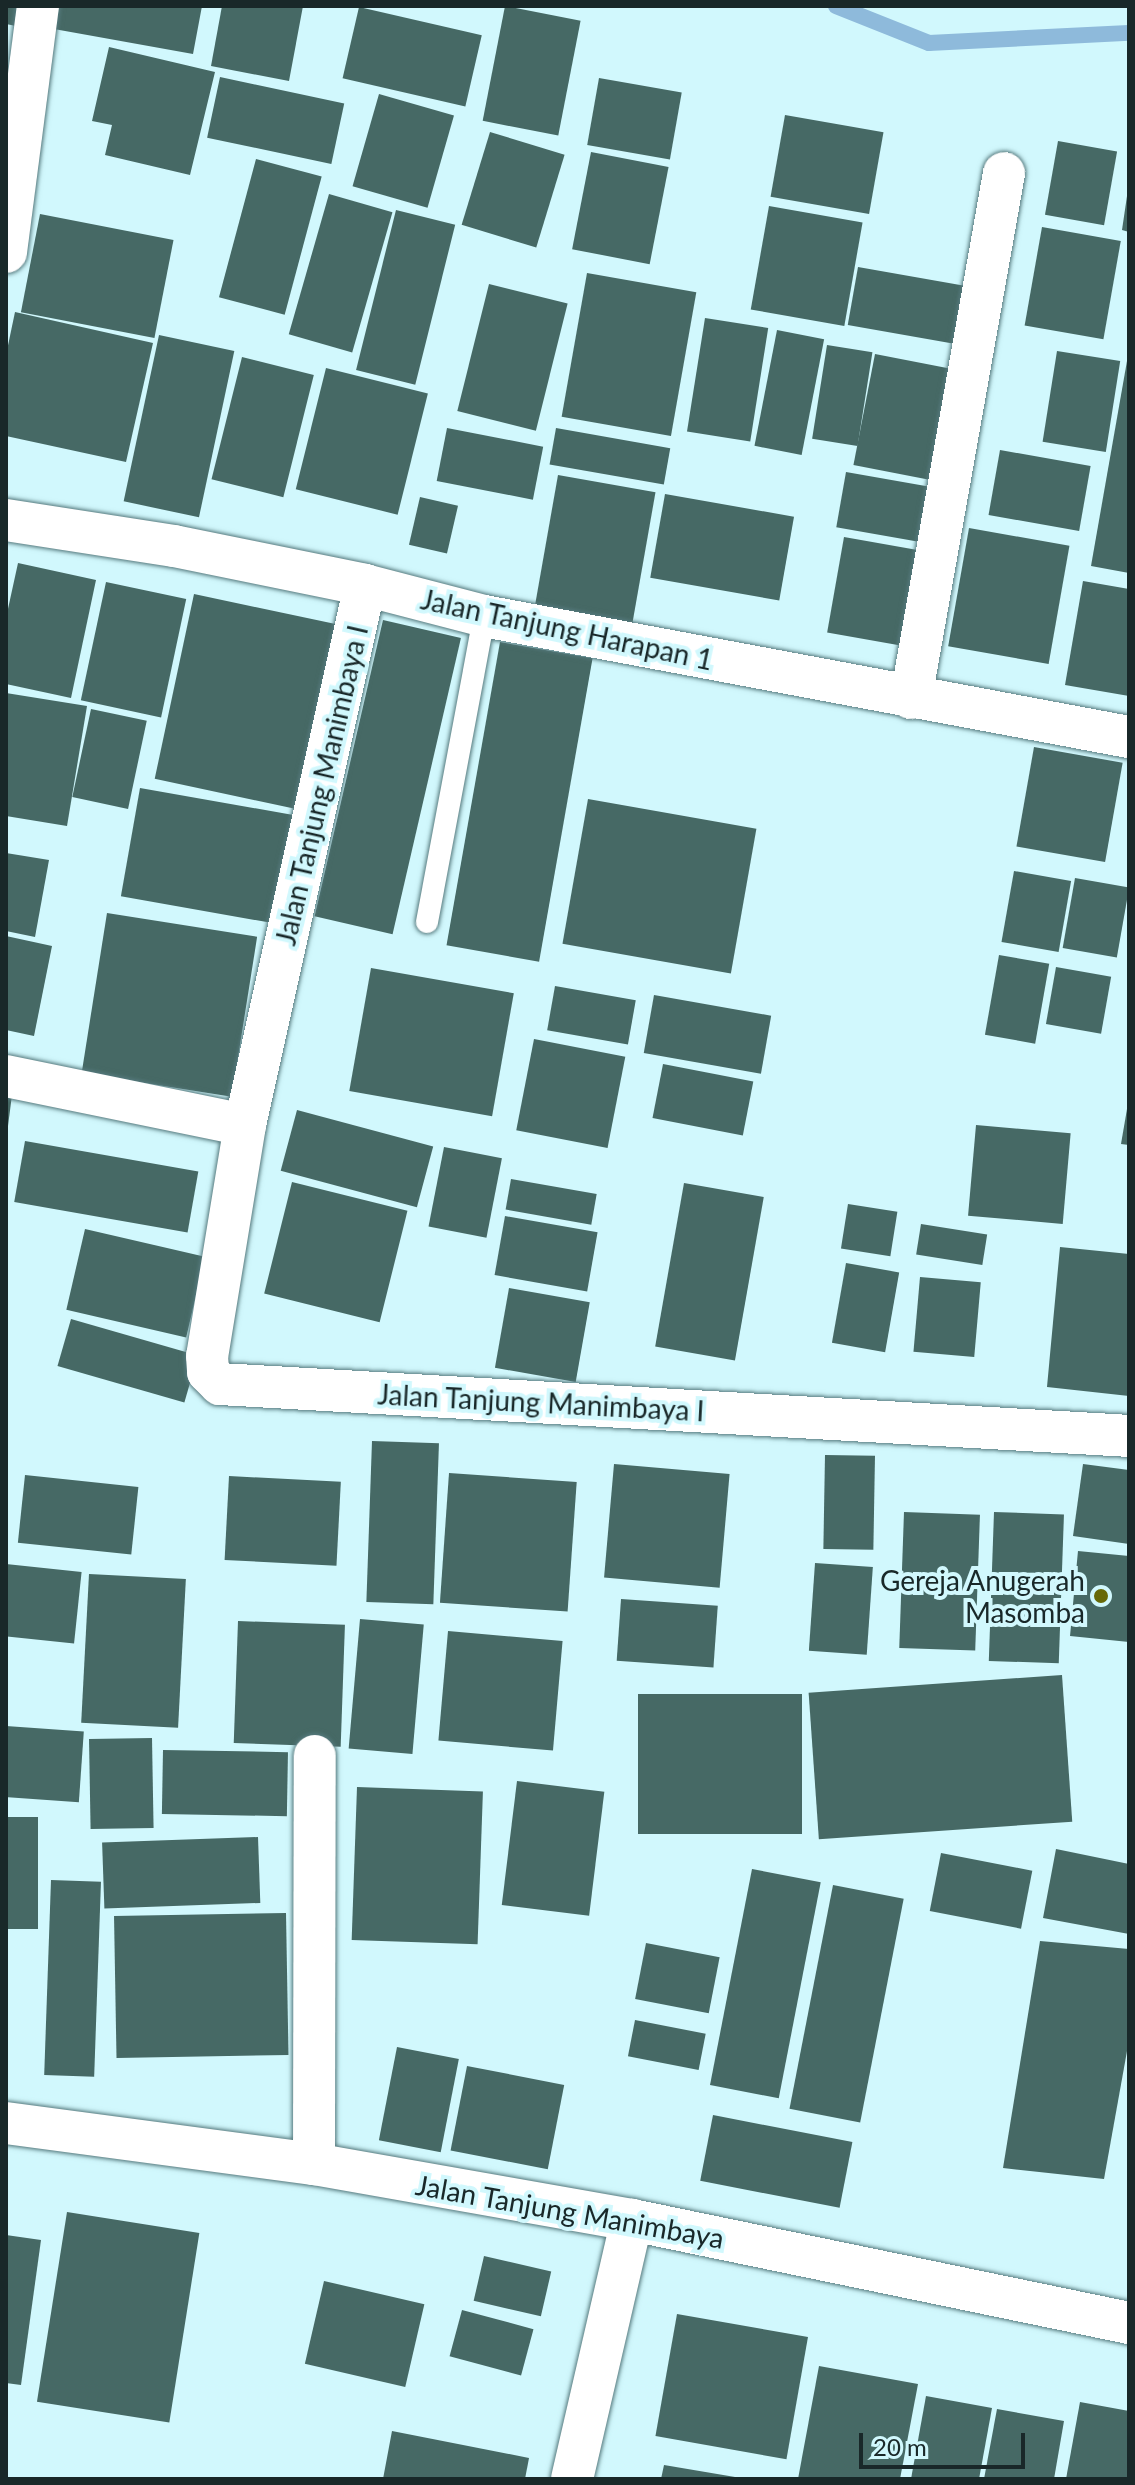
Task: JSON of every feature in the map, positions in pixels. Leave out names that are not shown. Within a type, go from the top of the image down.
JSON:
[{"type":"street","points":[[6,252],[38,6]]},
{"type":"street","points":[[911,698],[1004,173]]},
{"type":"street","name":"Jalan Tanjung Harapan 1","points":[[6,520],[174,546],[365,585],[484,616],[1129,737]]},
{"type":"street","name":"Jalan Tanjung Manimbaya I","points":[[365,585],[245,1125],[207,1356],[208,1372],[220,1384],[1129,1436]]},
{"type":"street","points":[[6,1076],[245,1125]]},
{"type":"street","points":[[314,2164],[315,1756]]},
{"type":"street","name":"Jalan Tanjung Manimbaya","points":[[6,2123],[314,2164],[632,2220],[1129,2323]]},
{"type":"street","points":[[572,2479],[632,2220]]},
{"type":"lane","points":[[427,922],[484,616]]},
{"type":"building","points":[[6,6],[25,6],[21,27],[6,24]]},
{"type":"building","points":[[59,6],[202,6],[193,54],[54,29]]},
{"type":"building","points":[[222,6],[303,6],[289,81],[211,66]]},
{"type":"building","points":[[505,6],[581,21],[558,136],[483,121]]},
{"type":"building","points":[[359,7],[482,35],[465,106],[343,78]]},
{"type":"building","points":[[109,47],[215,72],[190,175],[105,155],[112,125],[92,121]]},
{"type":"building","points":[[220,77],[344,103],[331,164],[207,138]]},
{"type":"building","points":[[599,78],[682,93],[670,160],[587,145]]},
{"type":"building","points":[[379,94],[454,115],[428,208],[353,186]]},
{"type":"building","points":[[785,115],[883,132],[869,214],[771,197]]},
{"type":"building","points":[[490,132],[565,155],[536,248],[462,225]]},
{"type":"building","points":[[1058,141],[1117,151],[1104,225],[1045,215]]},
{"type":"building","points":[[591,152],[669,167],[650,264],[572,249]]},
{"type":"building","points":[[256,159],[322,177],[285,315],[219,297]]},
{"type":"building","points":[[329,194],[392,212],[352,353],[289,334]]},
{"type":"building","points":[[1129,196],[1129,232],[1122,230]]},
{"type":"building","points":[[769,206],[863,222],[844,326],[751,309]]},
{"type":"building","points":[[396,210],[455,225],[415,385],[356,370]]},
{"type":"building","points":[[40,214],[174,240],[154,338],[21,312]]},
{"type":"building","points":[[1042,227],[1121,241],[1103,339],[1025,325]]},
{"type":"building","points":[[858,267],[977,288],[967,346],[848,325]]},
{"type":"building","points":[[587,273],[696,292],[671,436],[562,417]]},
{"type":"building","points":[[489,284],[568,304],[536,431],[457,411]]},
{"type":"building","points":[[15,312],[153,343],[126,462],[6,436],[6,355]]},
{"type":"building","points":[[705,318],[768,328],[750,442],[687,432]]},
{"type":"building","points":[[777,330],[824,339],[802,455],[754,446]]},
{"type":"building","points":[[159,335],[234,351],[199,517],[124,501]]},
{"type":"building","points":[[827,345],[872,352],[858,446],[812,439]]},
{"type":"building","points":[[1057,351],[1120,361],[1106,452],[1043,442]]},
{"type":"building","points":[[875,354],[966,372],[945,483],[853,465]]},
{"type":"building","points":[[242,357],[314,375],[283,497],[212,479]]},
{"type":"building","points":[[1129,361],[1129,573],[1091,566]]},
{"type":"building","points":[[326,368],[428,393],[398,515],[296,489]]},
{"type":"building","points":[[447,428],[543,447],[533,500],[437,481]]},
{"type":"building","points":[[556,428],[670,448],[664,485],[550,464]]},
{"type":"building","points":[[1000,450],[1091,466],[1079,531],[989,515]]},
{"type":"building","points":[[846,472],[933,487],[923,542],[836,527]]},
{"type":"building","points":[[558,475],[655,492],[630,635],[533,618]]},
{"type":"building","points":[[665,494],[794,517],[779,600],[650,578]]},
{"type":"building","points":[[420,497],[458,506],[447,554],[409,545]]},
{"type":"building","points":[[969,528],[1069,546],[1049,664],[948,646]]},
{"type":"building","points":[[844,537],[919,550],[902,646],[827,633]]},
{"type":"building","points":[[18,563],[96,580],[71,698],[6,684],[6,618]]},
{"type":"building","points":[[1083,581],[1129,589],[1129,696],[1065,685]]},
{"type":"building","points":[[106,582],[186,599],[161,717],[81,700]]},
{"type":"building","points":[[194,594],[338,625],[298,809],[155,779]]},
{"type":"building","points":[[383,620],[461,638],[393,934],[315,916]]},
{"type":"building","points":[[500,642],[593,658],[539,962],[447,945]]},
{"type":"building","points":[[6,693],[87,706],[67,826],[6,816]]},
{"type":"building","points":[[91,709],[147,721],[128,809],[72,797]]},
{"type":"building","points":[[1034,747],[1123,763],[1105,862],[1016,846]]},
{"type":"building","points":[[140,788],[304,817],[285,925],[121,896]]},
{"type":"building","points":[[588,799],[756,829],[731,973],[562,944]]},
{"type":"building","points":[[6,853],[49,860],[35,937],[6,931]]},
{"type":"building","points":[[1014,871],[1071,881],[1059,952],[1001,942]]},
{"type":"building","points":[[1075,878],[1129,888],[1117,957],[1063,948]]},
{"type":"building","points":[[107,913],[257,937],[232,1097],[82,1073]]},
{"type":"building","points":[[6,936],[52,946],[34,1036],[6,1030]]},
{"type":"building","points":[[999,955],[1049,964],[1035,1044],[985,1035]]},
{"type":"building","points":[[1056,967],[1111,977],[1101,1034],[1046,1024]]},
{"type":"building","points":[[371,968],[514,993],[492,1116],[349,1091]]},
{"type":"building","points":[[555,986],[636,1000],[628,1045],[547,1030]]},
{"type":"building","points":[[654,995],[771,1016],[761,1074],[644,1053]]},
{"type":"building","points":[[534,1039],[625,1057],[608,1148],[516,1130]]},
{"type":"building","points":[[663,1064],[753,1082],[743,1136],[653,1118]]},
{"type":"building","points":[[6,1086],[13,1087],[8,1126],[6,1126]]},
{"type":"building","points":[[1129,1109],[1129,1145],[1121,1144]]},
{"type":"building","points":[[297,1110],[433,1146],[417,1207],[281,1171]]},
{"type":"building","points":[[976,1125],[1071,1133],[1063,1224],[968,1216]]},
{"type":"building","points":[[25,1141],[198,1172],[188,1233],[14,1202]]},
{"type":"building","points":[[444,1147],[502,1158],[486,1238],[429,1227]]},
{"type":"building","points":[[511,1179],[597,1194],[591,1225],[506,1210]]},
{"type":"building","points":[[292,1182],[407,1211],[380,1322],[264,1294]]},
{"type":"building","points":[[684,1183],[764,1197],[735,1361],[655,1346]]},
{"type":"building","points":[[848,1204],[897,1212],[890,1256],[841,1248]]},
{"type":"building","points":[[505,1216],[598,1232],[587,1291],[495,1275]]},
{"type":"building","points":[[921,1224],[987,1234],[982,1265],[916,1255]]},
{"type":"building","points":[[85,1229],[205,1257],[186,1338],[66,1310]]},
{"type":"building","points":[[1060,1247],[1129,1254],[1129,1396],[1047,1387]]},
{"type":"building","points":[[846,1263],[899,1272],[885,1352],[832,1343]]},
{"type":"building","points":[[920,1277],[981,1282],[974,1357],[913,1352]]},
{"type":"building","points":[[509,1288],[590,1302],[576,1382],[495,1368]]},
{"type":"building","points":[[71,1319],[198,1355],[184,1402],[57,1366]]},
{"type":"building","points":[[372,1441],[439,1443],[433,1604],[366,1602]]},
{"type":"building","points":[[825,1455],[875,1456],[873,1550],[823,1549]]},
{"type":"building","points":[[614,1464],[730,1474],[720,1588],[604,1578]]},
{"type":"building","points":[[1083,1464],[1129,1470],[1129,1544],[1073,1536]]},
{"type":"building","points":[[449,1473],[577,1482],[568,1612],[440,1603]]},
{"type":"building","points":[[25,1475],[138,1487],[131,1555],[18,1543]]},
{"type":"building","points":[[229,1476],[341,1482],[336,1566],[225,1560]]},
{"type":"building","points":[[904,1512],[980,1515],[975,1651],[899,1648]]},
{"type":"building","points":[[994,1512],[1064,1514],[1059,1663],[989,1661]]},
{"type":"building","name":"Gereja Anugerah Masomba","points":[[1078,1551],[1129,1556],[1129,1642],[1070,1636]]},
{"type":"building","points":[[815,1563],[873,1567],[867,1655],[809,1651]]},
{"type":"building","points":[[6,1564],[82,1572],[74,1644],[6,1636]]},
{"type":"building","points":[[89,1574],[186,1579],[178,1728],[81,1723]]},
{"type":"building","points":[[621,1599],[718,1606],[713,1668],[617,1661]]},
{"type":"building","points":[[360,1619],[424,1625],[412,1754],[349,1749]]},
{"type":"building","points":[[238,1621],[345,1625],[341,1747],[234,1743]]},
{"type":"building","points":[[448,1631],[563,1641],[553,1751],[438,1741]]},
{"type":"building","points":[[1062,1675],[1072,1822],[819,1839],[809,1693]]},
{"type":"building","points":[[638,1694],[802,1694],[802,1834],[638,1834]]},
{"type":"building","points":[[6,1726],[84,1731],[79,1802],[6,1797]]},
{"type":"building","points":[[152,1738],[154,1828],[91,1829],[89,1739]]},
{"type":"building","points":[[163,1750],[288,1752],[287,1816],[162,1814]]},
{"type":"building","points":[[517,1781],[604,1792],[589,1916],[502,1905]]},
{"type":"building","points":[[357,1787],[483,1791],[478,1944],[352,1940]]},
{"type":"building","points":[[6,1817],[38,1817],[38,1929],[6,1929]]},
{"type":"building","points":[[258,1837],[260,1903],[104,1908],[102,1842]]},
{"type":"building","points":[[1056,1849],[1129,1864],[1129,1934],[1043,1918]]},
{"type":"building","points":[[941,1853],[1032,1871],[1021,1929],[930,1911]]},
{"type":"building","points":[[752,1869],[821,1882],[779,2098],[710,2085]]},
{"type":"building","points":[[51,1880],[101,1882],[94,2077],[44,2075]]},
{"type":"building","points":[[833,1885],[904,1899],[860,2123],[789,2109]]},
{"type":"building","points":[[286,1913],[288,2055],[117,2058],[114,1916]]},
{"type":"building","points":[[1040,1941],[1129,1949],[1129,2040],[1104,2179],[1003,2168]]},
{"type":"building","points":[[646,1943],[720,1957],[709,2013],[635,1999]]},
{"type":"building","points":[[635,2020],[706,2034],[699,2070],[628,2056]]},
{"type":"building","points":[[397,2047],[459,2059],[441,2152],[379,2140]]},
{"type":"building","points":[[467,2066],[564,2085],[548,2169],[451,2150]]},
{"type":"building","points":[[713,2115],[852,2142],[840,2208],[700,2181]]},
{"type":"building","points":[[67,2212],[199,2233],[169,2423],[37,2402]]},
{"type":"building","points":[[6,2235],[41,2240],[21,2385],[6,2383]]},
{"type":"building","points":[[484,2256],[551,2272],[541,2316],[474,2301]]},
{"type":"building","points":[[324,2281],[424,2304],[405,2387],[305,2364]]},
{"type":"building","points":[[462,2310],[533,2329],[521,2376],[450,2356]]},
{"type":"building","points":[[677,2314],[808,2337],[786,2459],[655,2436]]},
{"type":"building","points":[[819,2366],[918,2384],[900,2479],[798,2479]]},
{"type":"building","points":[[926,2396],[992,2408],[979,2479],[911,2479]]},
{"type":"building","points":[[1080,2402],[1129,2411],[1129,2479],[1066,2479]]},
{"type":"building","points":[[997,2409],[1064,2421],[1054,2479],[984,2479]]},
{"type":"building","points":[[392,2431],[529,2458],[525,2479],[383,2479]]},
{"type":"building","points":[[664,2465],[735,2477],[735,2479],[661,2479]]},
{"type":"waterway","points":[[836,6],[929,43],[1129,33]]},
{"type":"place","name":"Gereja Anugerah Masomba","points":[[1101,1596]]}]
